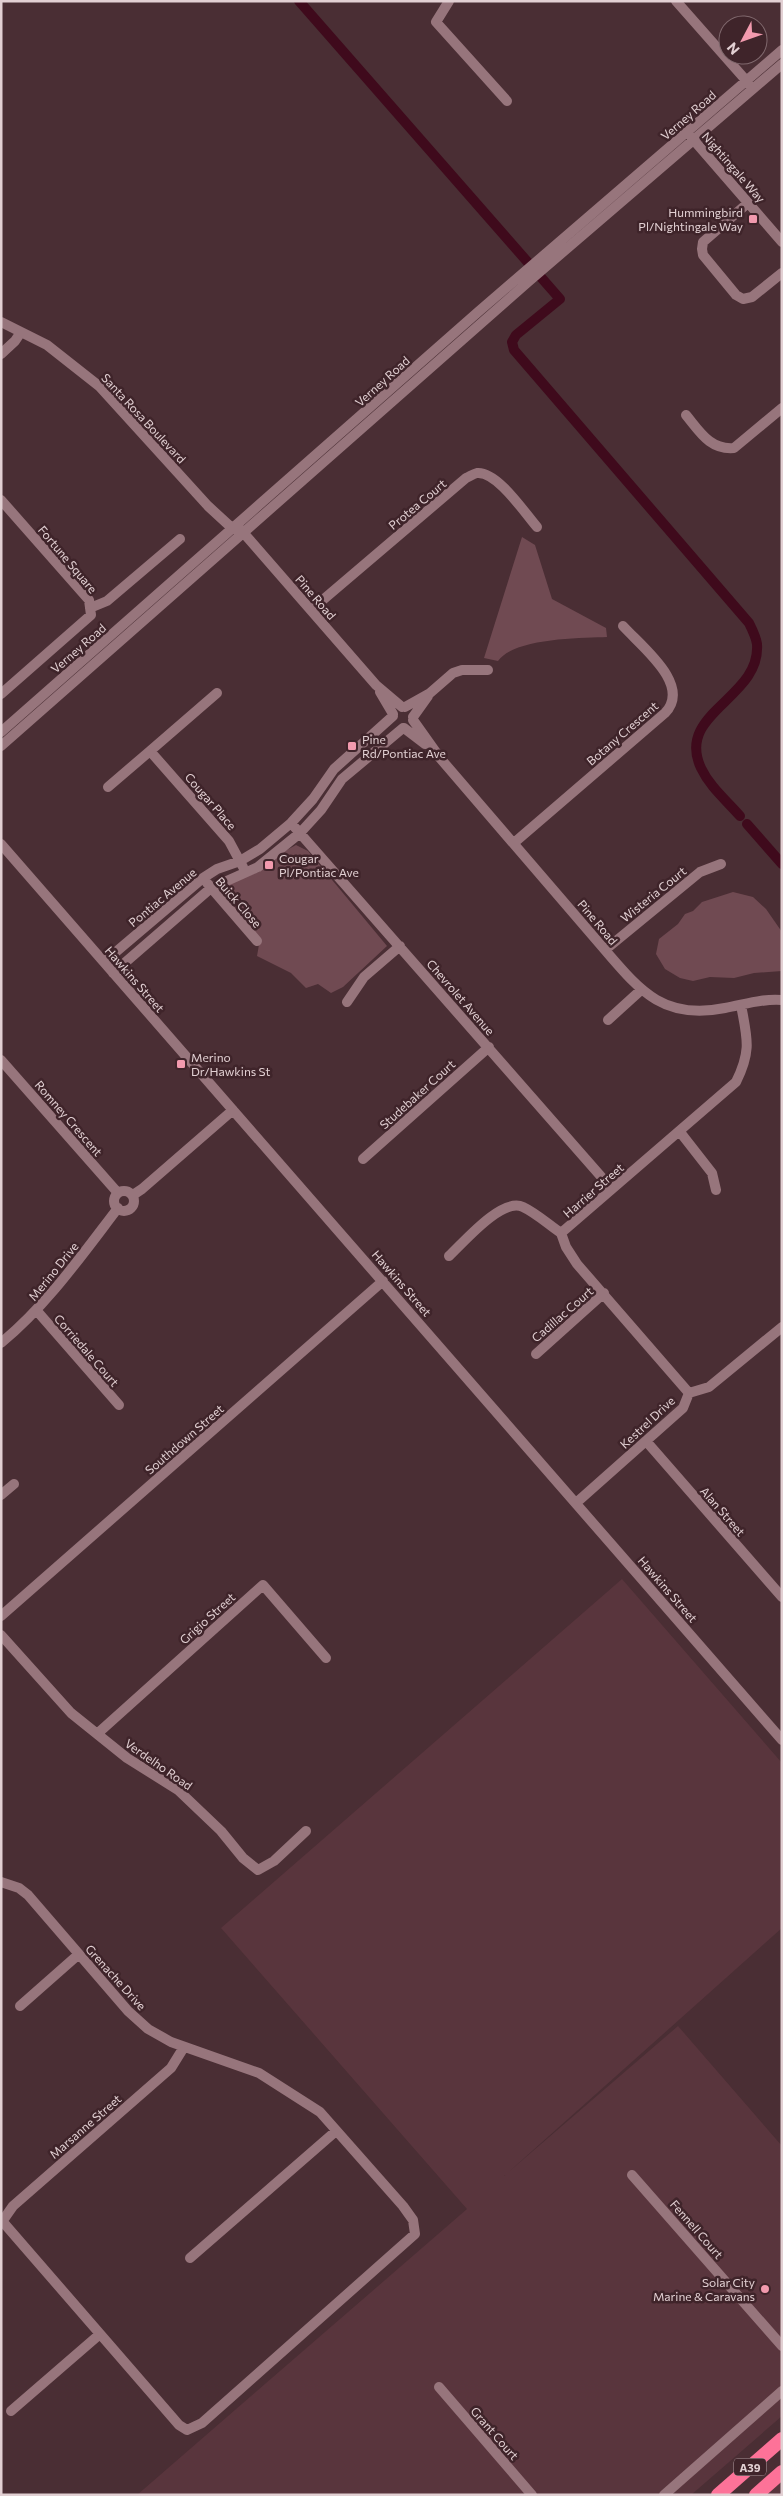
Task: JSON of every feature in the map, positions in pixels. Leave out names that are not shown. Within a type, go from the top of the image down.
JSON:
[{"type":"highway","name":"A39","points":[[718,2495],[782,2439]]},
{"type":"highway","name":"A39","points":[[756,2495],[782,2472]]},
{"type":"street","points":[[448,1],[436,22],[507,101]]},
{"type":"street","points":[[676,1],[750,84]]},
{"type":"street","name":"Verney Road","points":[[1,732],[238,529],[750,84],[782,50]]},
{"type":"street","name":"Verney Road","points":[[750,84],[782,64]]},
{"type":"street","name":"Nightingale Way","points":[[690,136],[782,242]]},
{"type":"street","points":[[748,203],[703,242],[703,256],[736,295],[743,299],[752,297],[782,273]]},
{"type":"street","name":"Santa Rosa Boulevard","points":[[1,322],[47,344],[100,386],[208,506],[238,529]]},
{"type":"street","points":[[1,354],[15,341],[21,332]]},
{"type":"street","points":[[686,415],[714,446],[724,449],[734,448],[782,408]]},
{"type":"street","name":"Protea Court","points":[[311,610],[466,478],[476,473],[488,475],[498,482],[537,526]]},
{"type":"street","name":"Fortune Square","points":[[1,500],[89,600],[91,615],[1,694]]},
{"type":"street","name":"Verney Road","points":[[1,746],[238,529]]},
{"type":"street","name":"Pine Road","points":[[238,529],[376,685],[404,707]]},
{"type":"street","points":[[90,608],[107,602],[180,539]]},
{"type":"street","name":"Botany Crescent","points":[[514,842],[665,713],[673,702],[674,693],[670,678],[623,626]]},
{"type":"street","points":[[430,693],[413,718],[410,726],[403,728],[395,724],[393,715],[430,693],[453,673],[462,670],[488,670]]},
{"type":"street","name":"Pine Road","points":[[376,685],[393,715]]},
{"type":"street","points":[[108,787],[217,693]]},
{"type":"street","points":[[404,707],[411,711],[413,718]]},
{"type":"street","name":"Pontiac Avenue","points":[[104,962],[202,878],[240,861],[260,849],[291,823],[313,799],[334,769],[393,715]]},
{"type":"street","name":"Pine Road","points":[[413,718],[440,758],[641,990],[663,1004],[675,1008],[713,1010],[770,999],[782,1000]]},
{"type":"street","name":"Pine Road","points":[[403,728],[440,758]]},
{"type":"street","name":"Pontiac Avenue","points":[[113,972],[211,888],[246,873],[265,862],[300,833],[321,810],[342,779],[403,728]]},
{"type":"street","name":"Cougar Place","points":[[150,751],[229,842],[246,873]]},
{"type":"street","name":"Chevrolet Avenue","points":[[291,823],[612,1189]]},
{"type":"street","name":"Hawkins Street","points":[[1,844],[384,1281],[782,1740]]},
{"type":"street","name":"Wisteria Court","points":[[605,950],[700,872],[721,864]]},
{"type":"street","name":"Buick Close","points":[[202,878],[256,941]]},
{"type":"street","points":[[347,1002],[364,977],[400,946]]},
{"type":"street","points":[[608,1020],[641,990]]},
{"type":"street","name":"Harrier Street","points":[[689,1393],[577,1264],[566,1248],[561,1233],[736,1082],[744,1066],[749,1048],[741,1005]]},
{"type":"street","name":"Studebaker Court","points":[[363,1159],[489,1047]]},
{"type":"street","name":"Romney Crescent","points":[[1,1060],[118,1193]]},
{"type":"street","points":[[133,1195],[142,1190],[233,1110]]},
{"type":"street","points":[[680,1132],[712,1173],[716,1190]]},
{"type":"street","points":[[127,1191],[133,1195],[132,1207],[127,1210],[118,1208],[114,1199],[118,1193],[127,1191]]},
{"type":"street","points":[[449,1256],[502,1208],[515,1204],[524,1207],[561,1233]]},
{"type":"street","name":"Merino Drive","points":[[1,1344],[36,1311],[118,1208]]},
{"type":"street","name":"Southdown Street","points":[[1,1616],[384,1281]]},
{"type":"street","name":"Cadillac Court","points":[[536,1354],[604,1293]]},
{"type":"street","name":"Corriedale Court","points":[[36,1311],[119,1405]]},
{"type":"street","name":"Kestrel Drive","points":[[576,1503],[683,1408],[689,1393],[709,1388],[782,1327]]},
{"type":"street","name":"Alan Street","points":[[646,1441],[782,1597]]},
{"type":"street","points":[[1,1495],[14,1484]]},
{"type":"street","name":"Grigio Street","points":[[97,1734],[263,1585],[326,1658]]},
{"type":"street","name":"Verdelho Road","points":[[1,1635],[71,1713],[127,1758],[178,1790],[221,1831],[243,1858],[258,1870],[274,1861],[306,1831]]},
{"type":"street","name":"Grenache Drive","points":[[1,1882],[19,1888],[28,1894],[128,2011],[148,2029],[184,2047],[259,2073],[320,2112],[403,2206],[413,2220],[414,2234],[202,2423],[187,2430],[179,2425],[100,2334]]},
{"type":"street","points":[[20,2006],[79,1954]]},
{"type":"street","name":"Marsanne Street","points":[[2,2222],[13,2206],[171,2068],[184,2047]]},
{"type":"street","points":[[190,2258],[336,2131]]},
{"type":"street","name":"Fennell Court","points":[[632,2175],[782,2346]]},
{"type":"street","points":[[2,2222],[100,2334],[11,2411]]},
{"type":"street","name":"Grant Court","points":[[439,2387],[532,2495]]},
{"type":"street","points":[[664,2495],[782,2391]]},
{"type":"shaded area","points":[[522,537],[535,545],[552,599],[606,628],[607,637],[548,641],[518,648],[506,653],[498,661],[484,658]]},
{"type":"shaded area","points":[[296,845],[308,851],[387,946],[343,987],[331,993],[318,984],[306,988],[291,973],[257,956],[260,939],[224,897],[225,884],[259,872],[283,852]]},
{"type":"shaded area","points":[[733,892],[753,897],[766,909],[782,932],[782,971],[754,973],[734,978],[710,977],[693,981],[680,978],[665,969],[656,954],[659,939],[678,924],[685,914],[693,911],[702,902]]},
{"type":"shaded area","points":[[622,1579],[782,1763],[782,1928],[504,2176],[678,2026],[782,2146],[782,2416],[691,2495],[137,2495],[467,2209],[221,1928]]},
{"type":"shaded area","points":[[782,2479],[782,2495],[763,2495]]},
{"type":"waterway","points":[[299,1],[560,299],[516,335],[512,342],[514,350],[749,623],[757,644],[755,663],[746,679],[708,719],[699,733],[696,749],[705,775],[740,816]]},
{"type":"waterway","points":[[747,824],[782,864]]},
{"type":"place","name":"Hummingbird Pl/Nightingale Way","points":[[753,219]]},
{"type":"place","name":"Pine Rd/Pontiac Ave","points":[[352,746]]},
{"type":"place","name":"Cougar Pl/Pontiac Ave","points":[[269,865]]},
{"type":"place","name":"Merino Dr/Hawkins St","points":[[181,1064]]},
{"type":"place","name":"Solar City Marine & Caravans","points":[[765,2289]]}]
